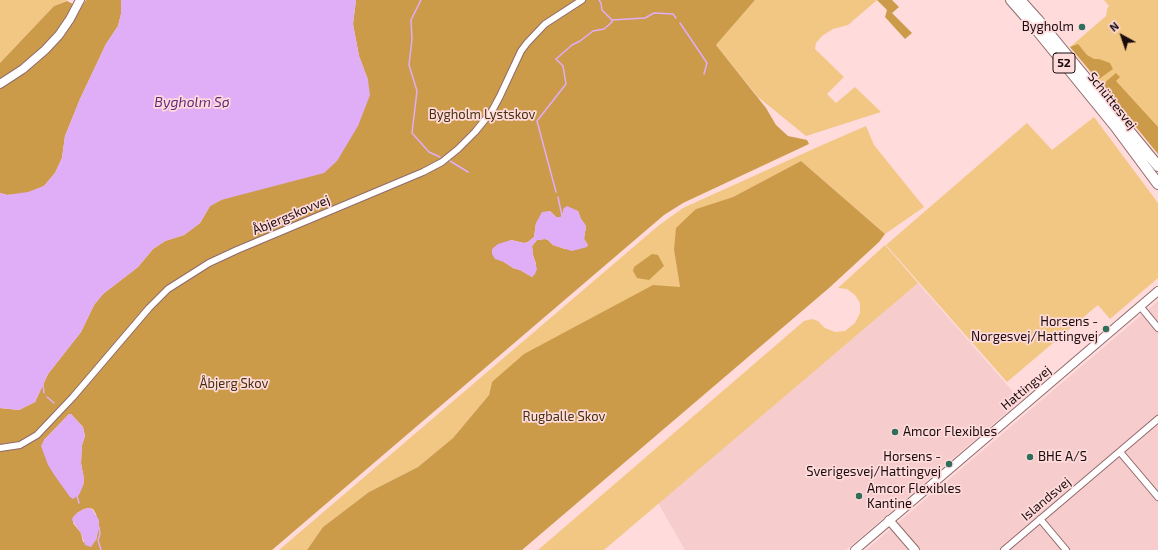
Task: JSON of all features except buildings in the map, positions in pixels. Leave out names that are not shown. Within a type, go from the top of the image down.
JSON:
[{"type":"main road","name":"Schüttesvej","points":[[1011,0],[1036,28],[1116,126],[1158,184]]},
{"type":"main road","name":"Schüttesvej","points":[[1020,0],[1158,166]]},
{"type":"street","points":[[0,84],[23,69],[46,50],[66,24],[80,0]]},
{"type":"street","name":"Åbjergskovvej","points":[[0,448],[20,445],[37,435],[73,397],[149,308],[168,289],[210,263],[237,250],[423,172],[442,162],[458,150],[492,111],[521,51],[527,43],[539,29],[549,21],[582,0]]},
{"type":"street","name":"Hattingvej","points":[[855,550],[1158,291]]},
{"type":"street","points":[[1140,306],[1158,328]]},
{"type":"street","name":"Islandsvej","points":[[1004,550],[1158,419]]},
{"type":"street","points":[[1120,452],[1158,497]]},
{"type":"street","points":[[1040,519],[1066,550]]},
{"type":"street","points":[[889,520],[916,550]]},
{"type":"shaded area","points":[[0,0],[68,0],[54,6],[0,63]]},
{"type":"shaded area","points":[[755,0],[877,0],[848,25],[833,29],[822,36],[816,43],[815,49],[844,77],[827,94],[836,103],[855,87],[881,112],[806,136],[758,97],[716,45]]},
{"type":"shaded area","points":[[1104,0],[1158,0],[1158,154],[1070,47],[1106,16],[1109,6]]},
{"type":"shaded area","points":[[1094,117],[1158,203],[1158,278],[1110,319],[1098,305],[1007,382],[886,245],[1027,123],[1052,150]]},
{"type":"shaded area","points":[[866,126],[874,145],[924,207],[885,234],[801,161],[733,197],[696,209],[674,250],[680,287],[492,382],[489,395],[453,438],[418,467],[369,492],[323,527],[307,550],[279,550],[658,226],[683,208]]},
{"type":"shaded area","points":[[885,245],[918,283],[604,550],[538,550],[804,321],[812,319],[818,321],[825,328],[835,332],[845,331],[855,323],[860,313],[860,303],[855,295],[847,289],[838,288]]},
{"type":"shaded area","points":[[918,283],[1015,394],[1013,407],[846,550],[685,550],[658,503]]},
{"type":"shaded area","points":[[1158,301],[1158,550],[866,550],[1104,347]]},
{"type":"green space","points":[[86,0],[121,0],[121,14],[118,26],[106,44],[80,99],[65,136],[62,158],[55,173],[44,186],[28,193],[7,195],[0,193],[0,63],[54,6],[67,1],[81,8]]},
{"type":"green space","points":[[356,0],[755,0],[716,45],[766,108],[776,125],[788,136],[807,140],[809,144],[683,203],[664,215],[272,550],[0,550],[0,408],[19,410],[35,402],[48,374],[81,332],[94,305],[103,294],[138,267],[153,249],[165,241],[184,235],[200,223],[210,206],[221,200],[368,80],[359,56],[353,24]],"holes":[[[564,208],[578,211],[586,226],[584,239],[588,245],[565,249],[553,245],[545,239],[537,240],[532,246],[536,264],[532,277],[504,262],[511,240],[524,243],[528,242],[534,237],[536,223],[550,211],[556,217],[560,218]],[[69,414],[71,414],[83,427],[85,436],[82,445],[81,463],[84,479],[83,486],[44,440]],[[84,509],[93,509],[96,514],[99,527],[96,540],[83,542],[81,533],[73,523],[77,513]]]},
{"type":"green space","points":[[877,0],[892,0],[899,7],[892,13],[912,33],[905,39],[885,17],[887,10]]},
{"type":"green space","points":[[1078,44],[1087,55],[1094,59],[1099,59],[1110,63],[1113,69],[1099,79],[1070,47]]},
{"type":"green space","points":[[1116,73],[1120,77],[1116,81],[1158,127],[1158,154],[1102,85]]},
{"type":"green space","name":"Rugballe Skov","points":[[801,161],[885,234],[879,242],[829,288],[522,550],[307,550],[323,527],[369,492],[418,467],[453,438],[489,395],[492,382],[524,354],[653,285],[680,287],[674,250],[676,228],[696,209],[733,197]]},
{"type":"green space","points":[[652,254],[658,255],[664,266],[649,280],[637,278],[633,271],[634,267]]},
{"type":"water","name":"Bygholm Sø","points":[[121,0],[356,0],[353,24],[359,56],[368,80],[370,95],[358,126],[337,161],[324,173],[221,200],[210,206],[200,223],[184,235],[165,241],[153,249],[138,267],[103,294],[94,305],[81,332],[48,374],[35,402],[19,410],[0,408],[0,193],[7,195],[28,192],[44,186],[55,173],[62,158],[65,136],[80,99],[106,44],[118,26],[121,14]]},
{"type":"water","points":[[567,206],[578,211],[586,226],[584,239],[588,245],[587,247],[572,251],[553,245],[545,239],[537,240],[532,246],[537,269],[532,277],[504,262],[495,259],[492,254],[492,249],[498,244],[511,240],[524,243],[528,242],[534,237],[536,223],[542,212],[550,211],[556,217],[560,217],[562,216],[564,208]]},
{"type":"water","points":[[69,414],[71,414],[83,427],[85,436],[82,445],[81,463],[84,479],[83,486],[79,495],[73,499],[70,497],[48,465],[41,446],[44,440]]},
{"type":"water","points":[[88,508],[92,509],[99,520],[96,540],[91,547],[85,545],[81,533],[72,520],[77,513]]},
{"type":"waterway","points":[[421,0],[411,20],[412,39],[409,65],[417,91],[412,133],[429,152],[440,157]]},
{"type":"waterway","points":[[556,192],[537,121],[566,84],[563,66],[556,59],[572,45],[593,31],[604,29],[612,22],[612,20],[602,10],[599,0]]},
{"type":"waterway","points":[[612,20],[645,18],[654,13],[673,14],[676,18]]},
{"type":"waterway","points":[[680,23],[707,63],[704,74]]},
{"type":"waterway","points":[[450,161],[468,172]]},
{"type":"waterway","points":[[558,197],[562,216]]},
{"type":"waterway","points":[[43,384],[44,393]]},
{"type":"waterway","points":[[47,397],[54,403]]},
{"type":"waterway","points":[[77,496],[79,503]]},
{"type":"waterway","points":[[99,527],[100,534],[98,540],[101,550]]},
{"type":"place","name":"Bygholm","points":[[1082,27]]},
{"type":"place","name":"Horsens - Norgesvej/Hattingvej","points":[[1106,329]]},
{"type":"place","name":"Amcor Flexibles","points":[[895,432]]},
{"type":"place","name":"BHE A/S","points":[[1030,457]]},
{"type":"place","name":"Horsens - Sverigesvej/Hattingvej","points":[[949,464]]},
{"type":"place","name":"Amcor Flexibles Kantine","points":[[859,496]]},
{"type":"park label","name":"Bygholm Lystskov","points":[[482,115]]},
{"type":"park label","name":"Åbjerg Skov","points":[[234,384]]}]
